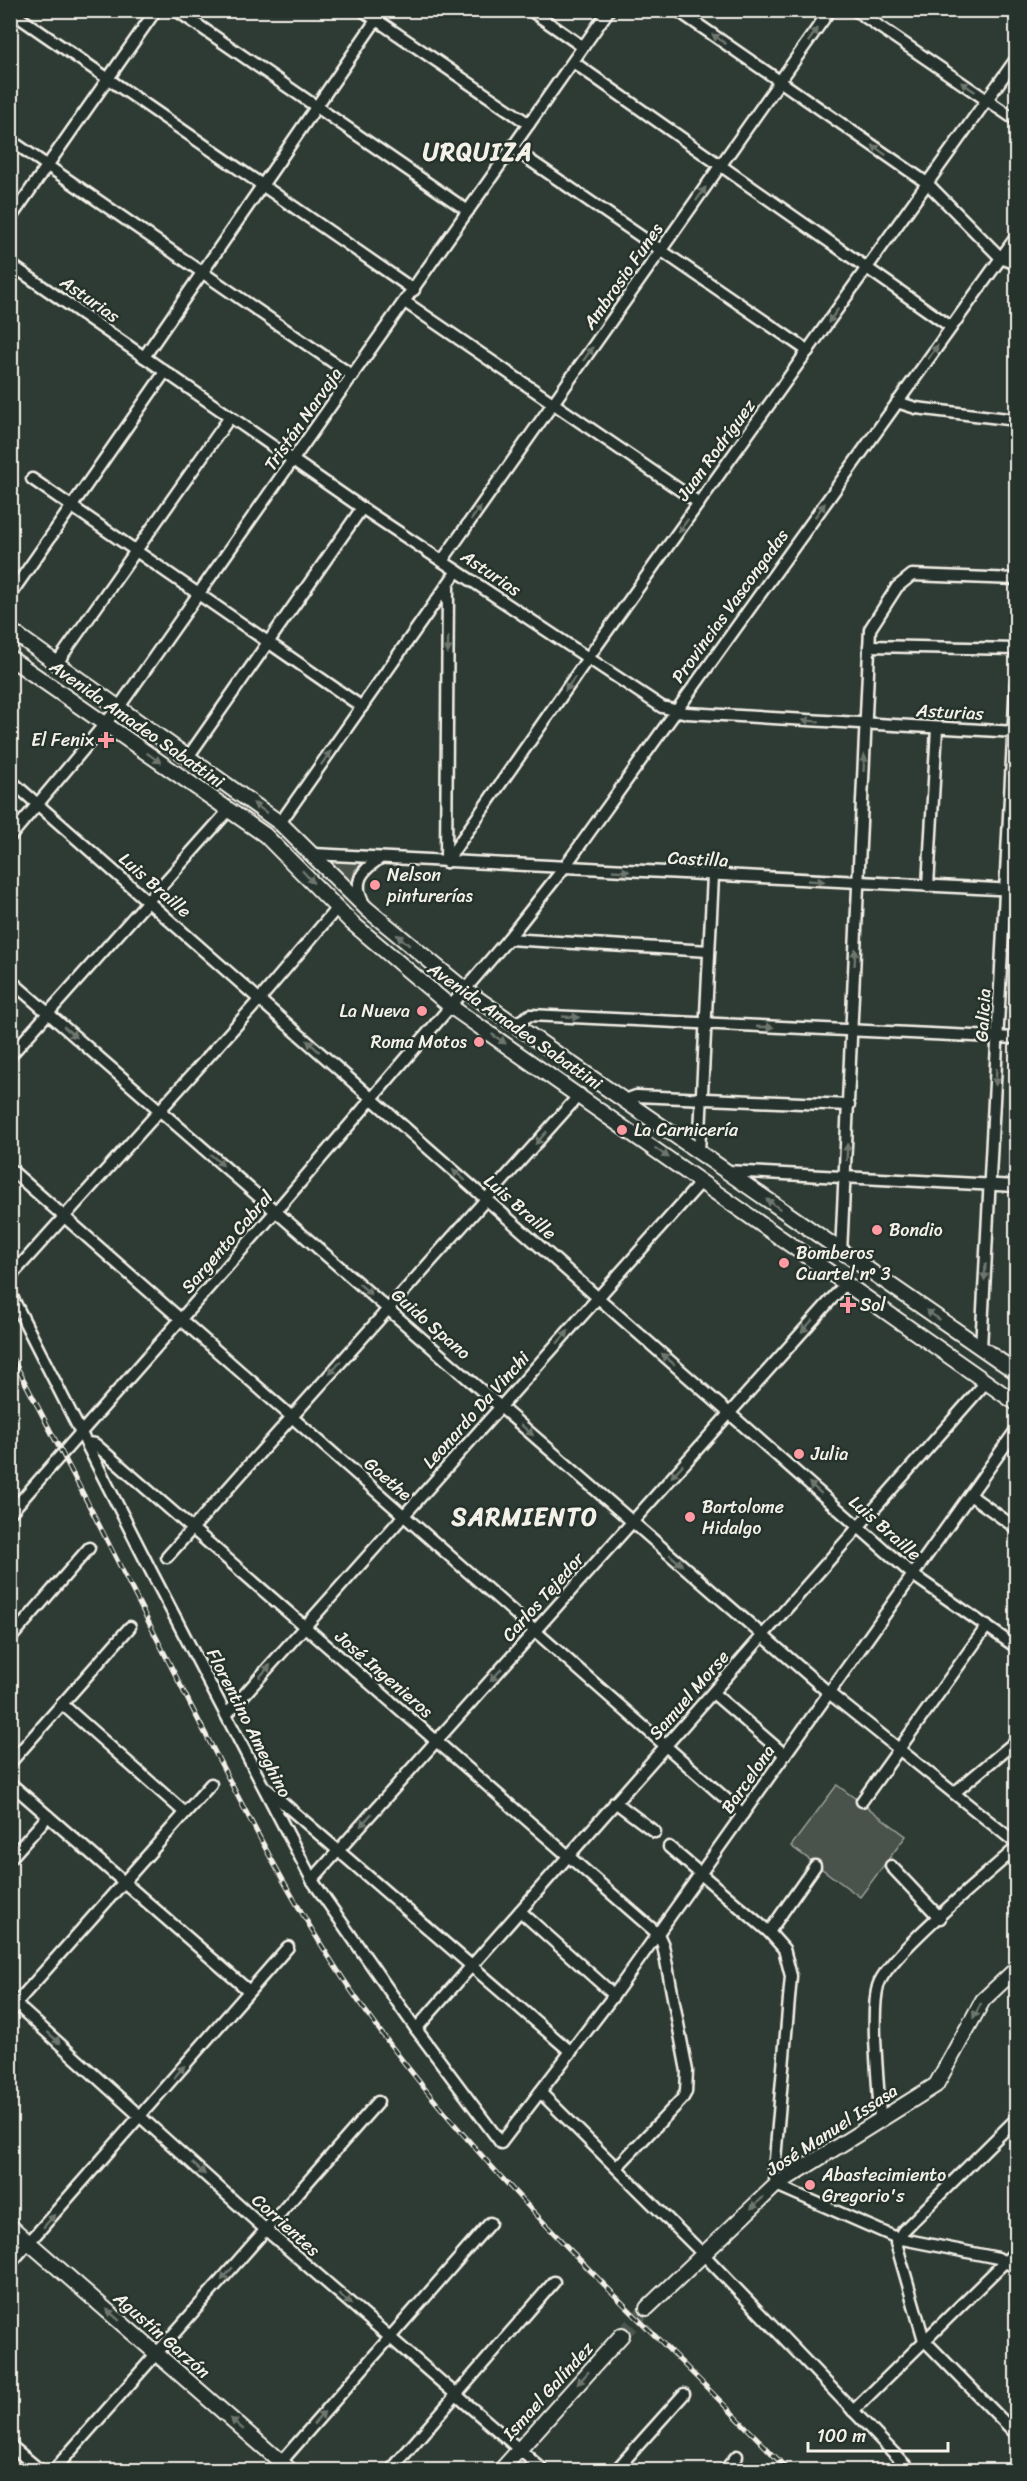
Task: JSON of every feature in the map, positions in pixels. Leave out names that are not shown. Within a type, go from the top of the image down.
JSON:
[{"type":"main road","name":"Avenida Amadeo Sabattini","points":[[10,630],[280,823],[367,909],[465,990],[841,1253],[1017,1372]]},
{"type":"main road","name":"Avenida Amadeo Sabattini","points":[[10,658],[279,846],[336,909],[388,956],[450,1006],[580,1094],[1017,1403]]},
{"type":"main road","name":"José Manuel Issasa","points":[[647,2308],[776,2185],[941,2080],[983,2000],[1017,1969]]},
{"type":"main road","name":"Agustín Garzón","points":[[10,2226],[157,2354],[281,2468]]},
{"type":"main road","name":"Ismael Galíndez","points":[[501,2470],[622,2335]]},
{"type":"street","points":[[10,219],[156,10]]},
{"type":"street","points":[[176,10],[468,211]]},
{"type":"street","points":[[362,10],[529,124]]},
{"type":"street","points":[[144,357],[383,10]]},
{"type":"street","points":[[530,10],[583,47]]},
{"type":"street","name":"Tristán Narvaja","points":[[10,837],[119,707],[609,10]]},
{"type":"street","points":[[677,10],[927,183],[1001,258],[1017,264]]},
{"type":"street","name":"Ambrosio Funes","points":[[442,561],[830,10]]},
{"type":"street","points":[[855,10],[1017,120]]},
{"type":"street","points":[[10,11],[414,290]]},
{"type":"street","name":"Juan Rodríguez","points":[[446,862],[588,657],[1016,59]]},
{"type":"street","points":[[573,62],[951,327]]},
{"type":"street","points":[[10,140],[353,376]]},
{"type":"street","points":[[512,148],[808,351]]},
{"type":"street","name":"Provincias Vascongadas","points":[[465,990],[563,869],[1017,237]]},
{"type":"street","name":"Asturias","points":[[10,264],[362,508],[662,706],[675,711],[1015,732]]},
{"type":"street","points":[[405,302],[699,502]]},
{"type":"street","points":[[10,595],[165,372]]},
{"type":"street","points":[[897,402],[916,408],[1017,420]]},
{"type":"street","points":[[57,663],[230,417]]},
{"type":"street","points":[[32,479],[362,707]]},
{"type":"street","points":[[188,757],[362,508]]},
{"type":"street","points":[[280,823],[458,571]]},
{"type":"street","points":[[841,1253],[870,629],[897,587],[912,575],[1017,579]]},
{"type":"street","points":[[446,862],[448,586]]},
{"type":"street","points":[[870,646],[1017,649]]},
{"type":"street","name":"Galicia","points":[[981,1348],[999,1037],[1011,890],[1017,683]]},
{"type":"street","points":[[928,886],[937,728]]},
{"type":"street","name":"Luis Braille","points":[[10,780],[913,1575],[1017,1647]]},
{"type":"street","points":[[10,1056],[229,810]]},
{"type":"street","name":"Castilla","points":[[313,854],[563,869],[1011,890]]},
{"type":"street","points":[[367,909],[358,892],[359,879],[368,867],[379,859]]},
{"type":"street","points":[[699,1152],[713,876]]},
{"type":"street","points":[[10,1277],[260,999],[336,909]]},
{"type":"street","points":[[508,939],[709,951]]},
{"type":"street","name":"Guido Spano","points":[[10,980],[829,1693],[1017,1843]]},
{"type":"street","name":"Sargento Cabral","points":[[10,1513],[84,1438],[181,1319],[465,990]]},
{"type":"street","points":[[515,1024],[530,1015],[1017,1038]]},
{"type":"street","points":[[167,1557],[580,1094]]},
{"type":"street","points":[[625,1100],[636,1096],[849,1105]]},
{"type":"street","name":"Goethe","points":[[10,1169],[743,1814]]},
{"type":"street","points":[[725,1171],[1017,1186]]},
{"type":"street","name":"Leonardo Da Vinchi","points":[[226,1714],[702,1181]]},
{"type":"street","name":"Carlos Tejedor","points":[[312,1880],[846,1282]]},
{"type":"street","name":"Florentino Ameghino","points":[[10,1293],[312,1880],[416,2029],[501,2143]]},
{"type":"street","name":"Samuel Morse","points":[[416,2029],[987,1381]]},
{"type":"street","name":"Barcelona","points":[[501,2143],[615,1995],[1017,1430]]},
{"type":"street","name":"José Ingenieros","points":[[84,1438],[95,1444],[658,1934]]},
{"type":"street","points":[[970,1495],[1017,1528]]},
{"type":"street","points":[[10,1639],[89,1548]]},
{"type":"street","points":[[862,1801],[987,1626]]},
{"type":"street","points":[[10,1763],[130,1627]]},
{"type":"street","points":[[713,1693],[785,1755]]},
{"type":"street","points":[[62,1704],[184,1812]]},
{"type":"street","points":[[954,1793],[1017,1741]]},
{"type":"street","points":[[10,1783],[249,1991]]},
{"type":"street","points":[[12,2004],[211,1784]]},
{"type":"street","points":[[263,1785],[571,2052]]},
{"type":"street","points":[[615,1802],[655,1832]]},
{"type":"street","points":[[10,1858],[48,1816]]},
{"type":"street","points":[[669,1847],[769,1932],[783,1949],[791,1976],[774,2171],[776,2185],[897,2238],[1007,2261],[1017,2268]]},
{"type":"street","points":[[880,2119],[875,2004],[879,1984],[895,1959],[1017,1848]]},
{"type":"street","points":[[769,1932],[815,1866]]},
{"type":"street","points":[[891,1866],[940,1918]]},
{"type":"street","points":[[520,1911],[615,1995]]},
{"type":"street","points":[[617,2167],[676,2106],[686,2092],[687,2071],[663,1945],[658,1934]]},
{"type":"street","points":[[10,2264],[288,1947]]},
{"type":"street","name":"Corrientes","points":[[12,2004],[141,2116],[266,2230],[543,2470]]},
{"type":"street","points":[[540,2092],[703,2254],[910,2470]]},
{"type":"street","points":[[54,2470],[378,2102]]},
{"type":"street","points":[[1017,2119],[897,2238],[898,2251],[924,2340],[1017,2434]]},
{"type":"street","points":[[281,2468],[490,2223]]},
{"type":"street","points":[[853,2411],[1017,2251]]},
{"type":"street","points":[[391,2470],[554,2282]]},
{"type":"street","points":[[616,2470],[684,2394]]},
{"type":"street","points":[[10,2445],[40,2470]]},
{"type":"street","points":[[725,2470],[737,2456]]},
{"type":"shaded area","points":[[328,861],[363,862],[355,870],[352,884]]},
{"type":"shaded area","points":[[837,1785],[906,1836],[860,1897],[791,1846]]},
{"type":"tunnel","points":[[622,2335],[647,2308]]},
{"type":"railway","points":[[10,1354],[253,1826],[346,1983],[419,2081],[519,2197],[788,2470]]},
{"type":"place","name":"El Fenix","points":[[106,740]]},
{"type":"place","name":"Nelson pinturerías","points":[[375,885]]},
{"type":"place","name":"La Nueva","points":[[422,1011]]},
{"type":"place","name":"Roma Motos","points":[[479,1042]]},
{"type":"place","name":"La Carnicería","points":[[622,1130]]},
{"type":"place","name":"Bondio","points":[[877,1230]]},
{"type":"place","name":"Bomberos Cuartel nº 3","points":[[784,1263]]},
{"type":"place","name":"Sol","points":[[848,1305]]},
{"type":"place","name":"Julia","points":[[799,1454]]},
{"type":"place","name":"Bartolome Hidalgo","points":[[690,1517]]},
{"type":"place","name":"Abastecimiento Gregorio's","points":[[810,2185]]},
{"type":"district","name":"URQUIZA","points":[[478,152]]},
{"type":"district","name":"SARMIENTO","points":[[525,1517]]}]
